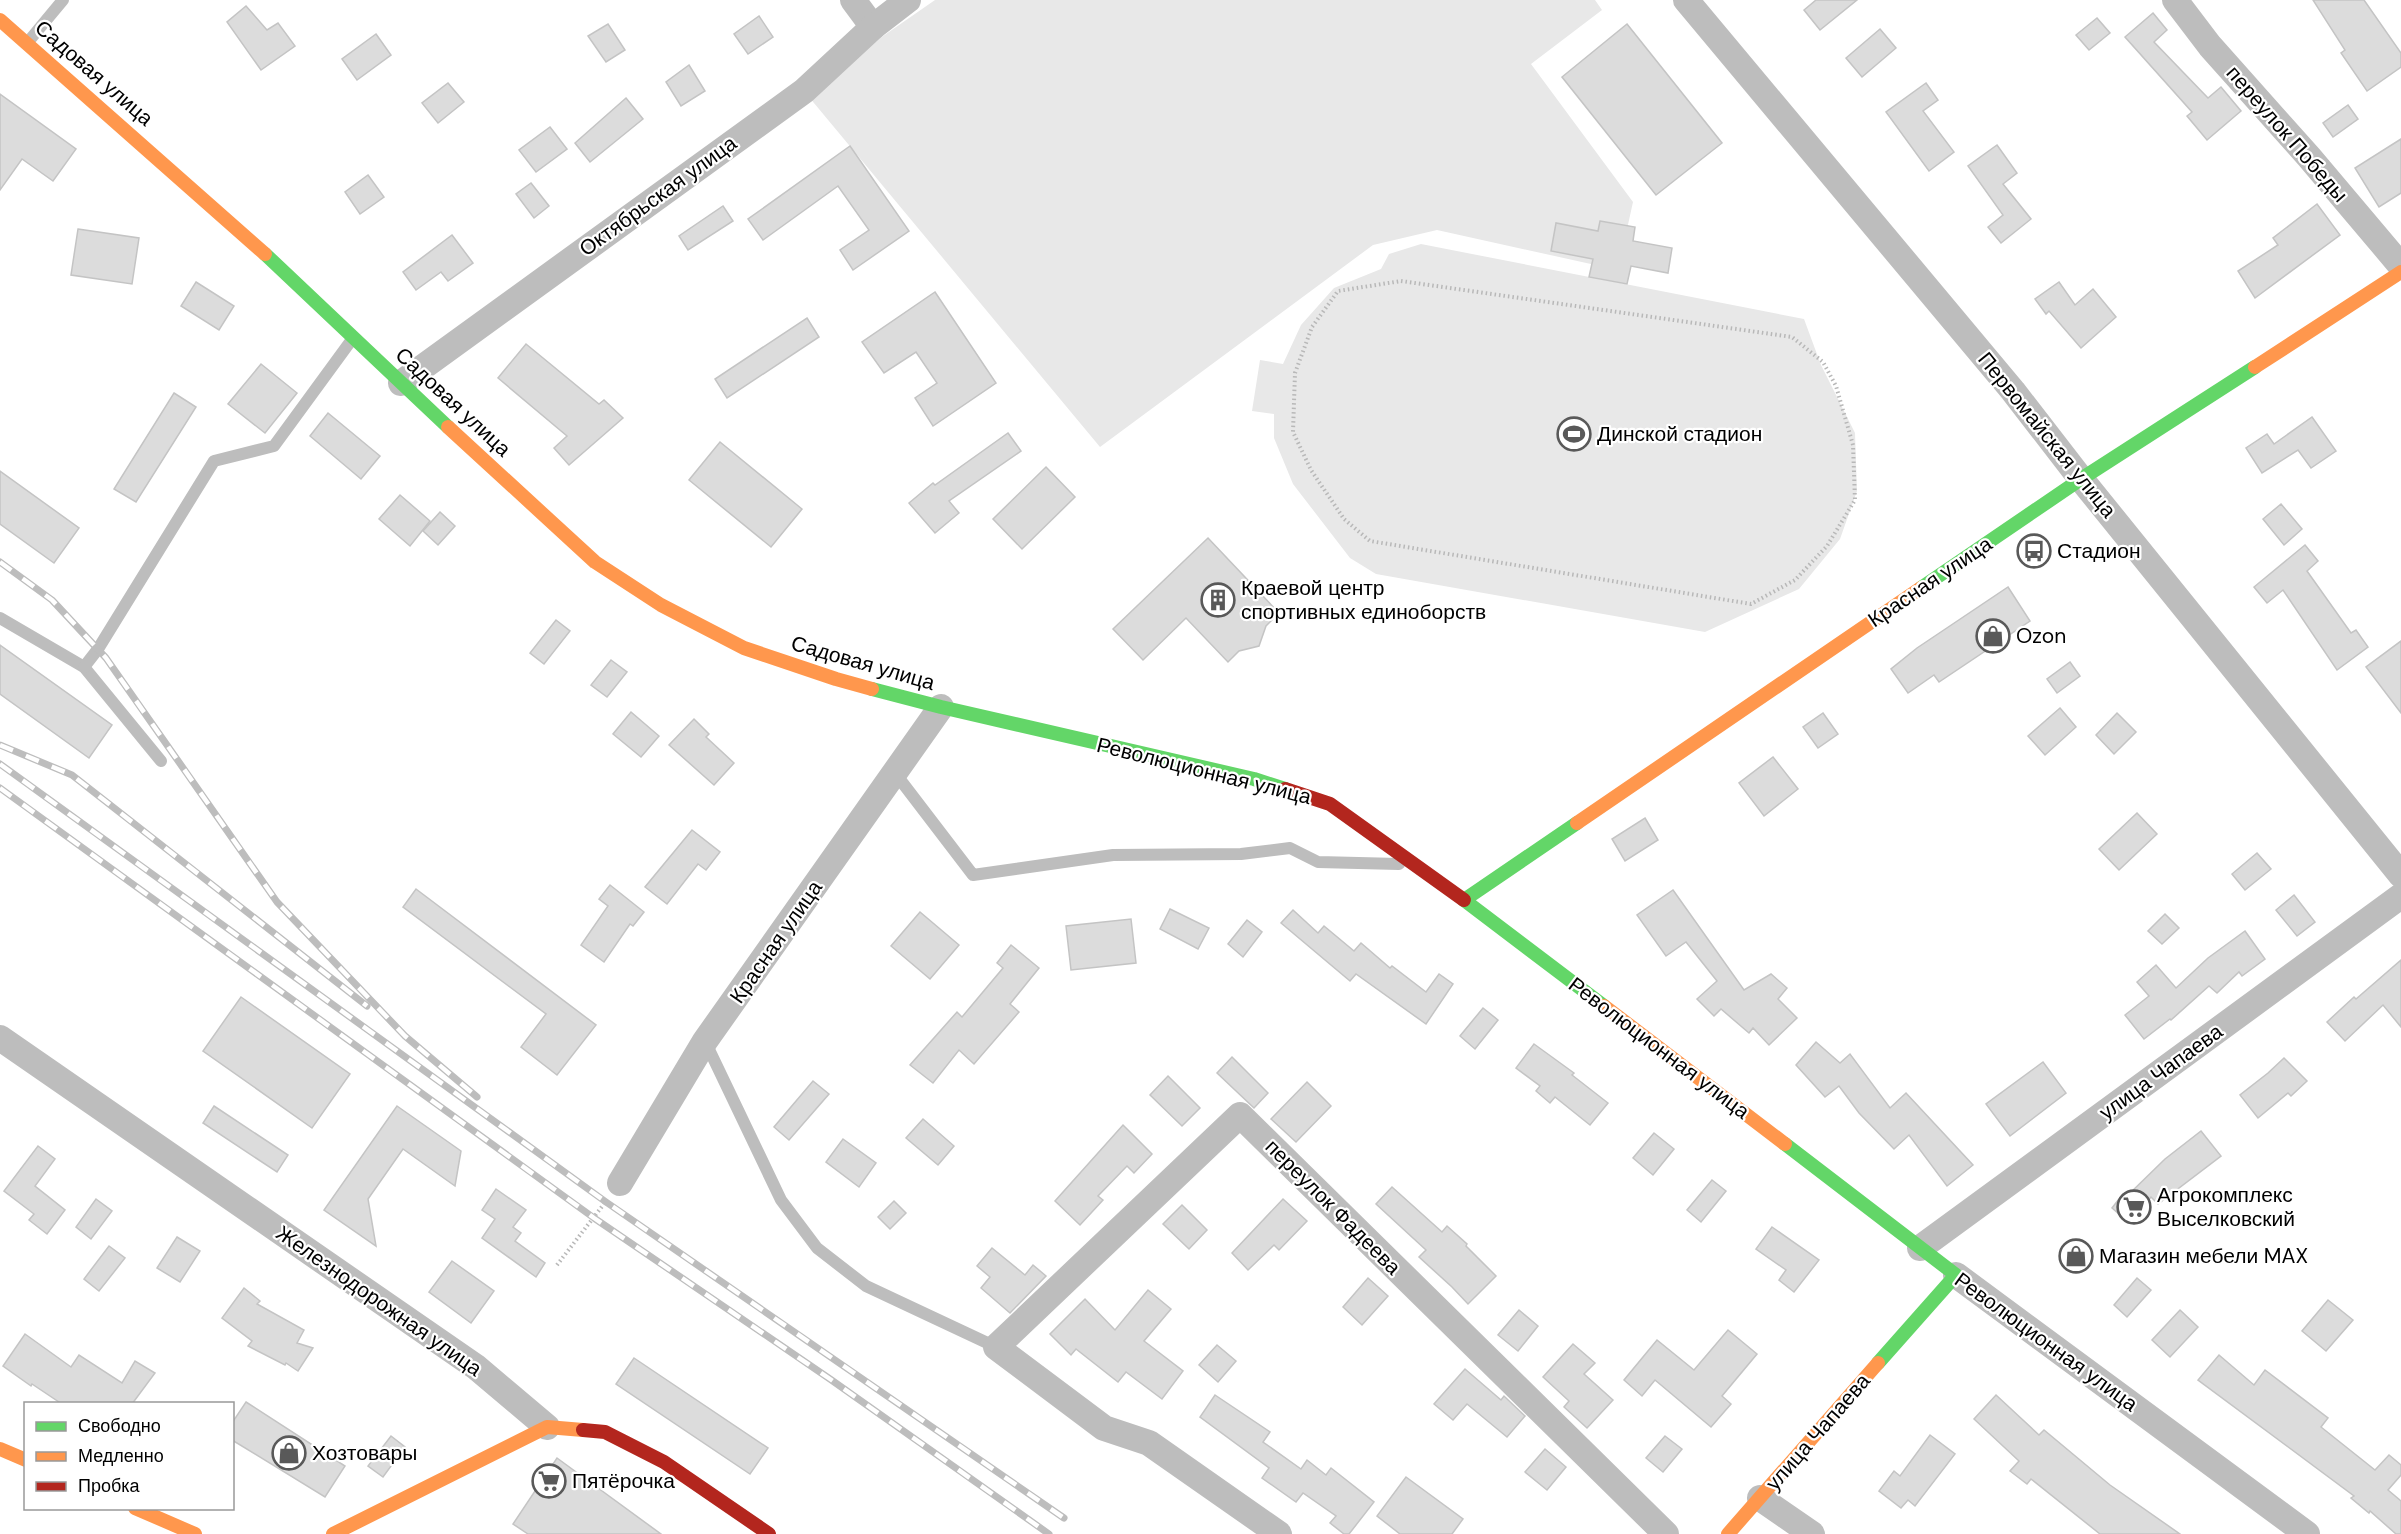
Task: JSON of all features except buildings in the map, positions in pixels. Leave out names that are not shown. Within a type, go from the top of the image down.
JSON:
[{"type":"main road","name":"Садовая улица","points":[[0,20],[247,236],[400,383],[595,562],[661,605],[744,648],[836,679],[941,707]]},
{"type":"main road","name":"Красная улица","points":[[1464,900],[2081,479],[2401,272]]},
{"type":"main road","name":"Революционная улица","points":[[941,707],[1254,779],[1330,804],[1464,900],[1956,1275]]},
{"type":"main road","name":"улица Чапаева","points":[[1728,1534],[1956,1275]]},
{"type":"main road","points":[[333,1534],[547,1427],[605,1432],[664,1462],[769,1534]]},
{"type":"main road","points":[[0,1449],[24,1459]]},
{"type":"main road","points":[[137,1510],[164,1528],[195,1534]]},
{"type":"street","points":[[854,0],[873,27]]},
{"type":"street","name":"Октябрьская улица","points":[[400,383],[804,91],[873,27],[908,0]]},
{"type":"street","name":"Первомайская улица","points":[[1686,0],[2013,391],[2081,479],[2401,875]]},
{"type":"street","name":"переулок Победы","points":[[2175,0],[2210,46],[2309,157],[2401,266]]},
{"type":"street","name":"Красная улица","points":[[620,1183],[705,1041],[941,707]]},
{"type":"street","name":"улица Чапаева","points":[[1920,1248],[2401,896]]},
{"type":"street","name":"Железнодорожная улица","points":[[0,1038],[477,1367],[547,1427]]},
{"type":"street","name":"переулок Фадеева","points":[[996,1347],[1240,1115],[1666,1534]]},
{"type":"street","name":"Революционная улица","points":[[1956,1275],[2307,1534]]},
{"type":"street","points":[[996,1347],[1104,1428],[1149,1443],[1279,1534]]},
{"type":"street","points":[[1760,1498],[1812,1534]]},
{"type":"lane","points":[[27,43],[63,0]]},
{"type":"lane","points":[[84,668],[98,650],[214,461],[274,446],[353,338]]},
{"type":"lane","points":[[0,618],[84,668],[161,761]]},
{"type":"lane","points":[[896,773],[973,875],[1113,855],[1241,854],[1290,848],[1318,862],[1416,865]]},
{"type":"lane","points":[[705,1041],[781,1200],[817,1248],[866,1286],[996,1347]]},
{"type":"path","points":[[1401,280],[1792,337],[1823,362],[1836,386],[1853,445],[1855,500],[1827,546],[1795,580],[1751,604],[1370,541],[1344,519],[1311,470],[1293,432],[1295,373],[1312,327],[1338,291],[1401,280]]},
{"type":"path","points":[[557,1265],[620,1183]]},
{"type":"shaded area","points":[[935,0],[1595,0],[1602,10],[1531,64],[1633,202],[1618,270],[1437,230],[1373,245],[1100,447],[804,91]]},
{"type":"shaded area","points":[[1421,244],[1804,319],[1821,365],[1855,433],[1857,491],[1840,539],[1799,589],[1705,632],[1376,574],[1350,558],[1293,484],[1274,438],[1274,414],[1252,411],[1260,360],[1283,364],[1301,325],[1334,288],[1381,269],[1389,254]]},
{"type":"railway","points":[[0,562],[52,600],[106,658],[277,902],[405,1036],[477,1097]]},
{"type":"railway","points":[[0,745],[72,775],[367,1006]]},
{"type":"railway","points":[[0,764],[606,1202],[1064,1518]]},
{"type":"railway","points":[[0,788],[594,1218],[830,1379],[1049,1534]]},
{"type":"traffic: fast","points":[[265,254],[448,427]]},
{"type":"traffic: fast","points":[[1921,588],[2081,479],[2255,367]]},
{"type":"traffic: fast","points":[[872,689],[1254,779],[1285,789]]},
{"type":"traffic: fast","points":[[1577,823],[1464,900],[1604,1006]]},
{"type":"traffic: fast","points":[[1785,1144],[1956,1275],[1878,1363]]},
{"type":"traffic: slow","points":[[0,20],[265,254]]},
{"type":"traffic: slow","points":[[2255,367],[2401,272]]},
{"type":"traffic: slow","points":[[448,427],[595,562],[661,605],[744,648],[872,689]]},
{"type":"traffic: slow","points":[[1577,823],[1921,588]]},
{"type":"traffic: slow","points":[[1604,1006],[1785,1144]]},
{"type":"traffic: slow","points":[[1728,1534],[1878,1363]]},
{"type":"traffic: slow","points":[[333,1534],[547,1427],[583,1430]]},
{"type":"traffic: slow","points":[[0,1449],[24,1459]]},
{"type":"traffic: slow","points":[[140,1510],[195,1534]]},
{"type":"traffic: jam","points":[[1285,789],[1330,804],[1464,900]]},
{"type":"traffic: jam","points":[[583,1430],[605,1432],[664,1462],[769,1534]]},
{"type":"place","name":"Динской стадион","points":[[1574,434]]},
{"type":"place","name":"Стадион","points":[[2034,551]]},
{"type":"place","name":"Краевой центр спортивных единоборств","points":[[1218,600]]},
{"type":"place","name":"Ozon","points":[[1993,636]]},
{"type":"place","name":"Агрокомплекс Выселковский","points":[[2134,1207]]},
{"type":"place","name":"Магазин мебели MAX","points":[[2076,1256]]},
{"type":"place","name":"Хозтовары","points":[[289,1453]]},
{"type":"place","name":"Пятёрочка","points":[[549,1481]]}]
